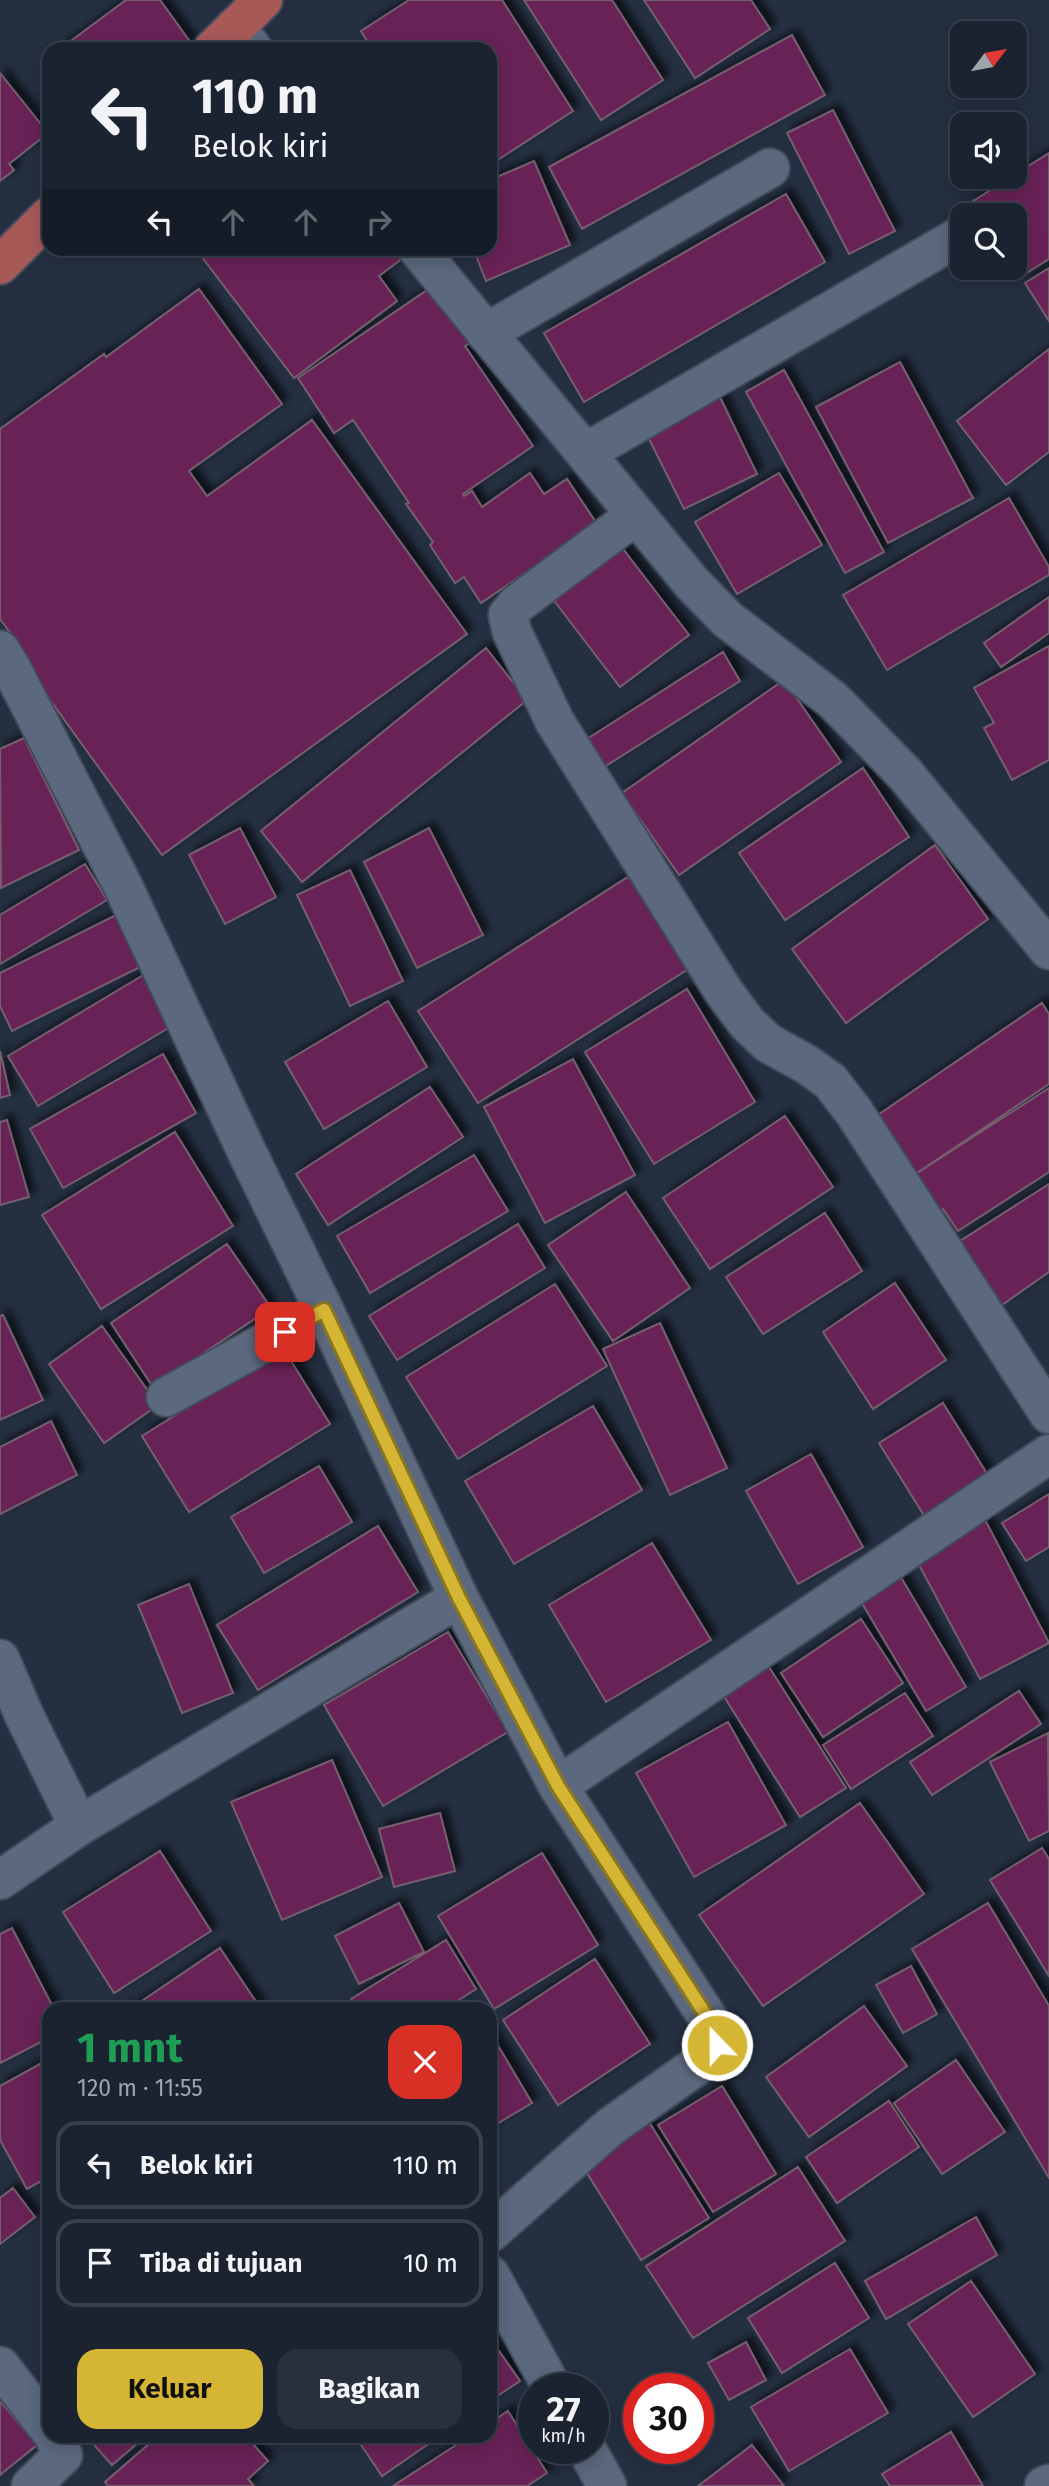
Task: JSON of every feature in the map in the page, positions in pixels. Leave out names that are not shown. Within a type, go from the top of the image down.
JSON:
[{"type":"main road","points":[[234,42],[263,0]]},
{"type":"main road","points":[[0,265],[42,223]]},
{"type":"street","points":[[486,333],[771,168]]},
{"type":"street","points":[[585,453],[950,242]]},
{"type":"street","points":[[423,256],[692,583],[727,620],[833,701],[905,774],[1049,950]]},
{"type":"street","points":[[636,514],[517,604],[508,615],[512,632],[555,722],[724,992],[747,1023],[768,1043],[830,1081],[854,1112],[1049,1414]]},
{"type":"street","points":[[3,664],[123,886],[459,1598],[558,1786],[715,2029],[717,2045],[709,2057],[610,2127],[497,2227]]},
{"type":"street","points":[[166,1397],[324,1310]]},
{"type":"street","points":[[558,1786],[1049,1454]]},
{"type":"street","points":[[0,1880],[79,1826],[459,1598]]},
{"type":"street","points":[[0,1659],[24,1715],[79,1826]]},
{"type":"street","points":[[497,2288],[544,2373]]},
{"type":"street","points":[[0,2366],[42,2420]]},
{"type":"street","points":[[31,2486],[63,2455],[57,2443]]},
{"type":"street","points":[[595,2464],[607,2486]]},
{"type":"building","points":[[126,0],[160,0],[190,42],[69,42]]},
{"type":"building","points":[[409,0],[502,0],[573,111],[497,160],[497,42],[368,42],[361,31]]},
{"type":"building","points":[[524,0],[612,0],[663,80],[601,120]]},
{"type":"building","points":[[644,0],[751,0],[770,29],[695,78]]},
{"type":"building","points":[[792,35],[825,95],[582,229],[549,167]]},
{"type":"building","points":[[0,73],[42,126],[42,138],[9,164],[14,170],[0,181]]},
{"type":"building","points":[[833,110],[895,231],[849,254],[787,133]]},
{"type":"building","points":[[1049,153],[1049,259],[1027,273],[1027,203],[970,203],[992,189],[1027,189],[1027,167]]},
{"type":"building","points":[[534,161],[570,245],[486,281],[476,256],[497,256],[497,177]]},
{"type":"building","points":[[786,194],[825,262],[584,402],[544,333]]},
{"type":"building","points":[[201,256],[402,256],[403,258],[379,276],[397,301],[294,378]]},
{"type":"building","points":[[1049,268],[1049,321],[1025,283]]},
{"type":"building","points":[[436,284],[474,340],[465,346],[533,446],[463,494],[464,496],[472,491],[482,507],[530,473],[544,494],[567,479],[597,524],[481,603],[464,577],[455,583],[430,545],[433,542],[406,504],[409,503],[353,420],[334,433],[298,378]]},
{"type":"building","points":[[199,289],[282,404],[189,471],[207,496],[312,420],[467,634],[162,855],[6,639],[12,635],[0,619],[0,429],[104,354],[106,357]]},
{"type":"building","points":[[1049,349],[1049,452],[1006,485],[957,421]]},
{"type":"building","points":[[900,362],[973,498],[888,543],[816,407]]},
{"type":"building","points":[[784,370],[884,552],[845,573],[746,392]]},
{"type":"building","points":[[719,395],[757,474],[684,509],[645,431]]},
{"type":"building","points":[[779,473],[822,545],[737,594],[695,522]]},
{"type":"building","points":[[1009,498],[1049,567],[1049,575],[887,670],[843,595]]},
{"type":"building","points":[[620,545],[689,635],[620,687],[552,598]]},
{"type":"building","points":[[1049,597],[1049,633],[1001,667],[984,643]]},
{"type":"building","points":[[1049,646],[1049,760],[1012,780],[984,728],[994,723],[974,688]]},
{"type":"building","points":[[486,648],[527,700],[302,882],[261,831]]},
{"type":"building","points":[[723,652],[740,681],[604,767],[587,739]]},
{"type":"building","points":[[784,680],[841,762],[679,875],[622,793]]},
{"type":"building","points":[[24,738],[79,850],[1,888],[0,749]]},
{"type":"building","points":[[863,768],[909,837],[785,920],[739,853]]},
{"type":"building","points":[[240,828],[276,897],[225,924],[189,855]]},
{"type":"building","points":[[429,828],[483,935],[417,968],[364,862]]},
{"type":"building","points":[[935,845],[988,919],[846,1023],[792,949]]},
{"type":"building","points":[[85,864],[107,900],[0,964],[0,915]]},
{"type":"building","points":[[350,870],[403,981],[350,1006],[297,895]]},
{"type":"building","points":[[631,875],[690,968],[478,1103],[418,1011]]},
{"type":"building","points":[[118,914],[144,965],[12,1031],[0,1006],[0,973]]},
{"type":"building","points":[[145,974],[175,1024],[38,1106],[8,1056]]},
{"type":"building","points":[[687,989],[755,1102],[654,1164],[585,1052]]},
{"type":"building","points":[[388,1001],[427,1067],[324,1129],[285,1062]]},
{"type":"building","points":[[1042,1003],[1049,1014],[1049,1084],[911,1177],[872,1119]]},
{"type":"building","points":[[0,1051],[10,1095],[0,1098]]},
{"type":"building","points":[[163,1054],[196,1113],[63,1188],[30,1129]]},
{"type":"building","points":[[573,1059],[635,1175],[545,1223],[484,1107]]},
{"type":"building","points":[[430,1087],[463,1137],[328,1225],[296,1174]]},
{"type":"building","points":[[1049,1088],[1049,1172],[958,1231],[943,1209],[935,1214],[911,1177]]},
{"type":"building","points":[[785,1116],[833,1187],[710,1269],[663,1198]]},
{"type":"building","points":[[7,1120],[29,1197],[0,1205],[0,1122]]},
{"type":"building","points":[[175,1132],[233,1226],[101,1309],[42,1215]]},
{"type":"building","points":[[474,1155],[508,1211],[370,1293],[337,1236]]},
{"type":"building","points":[[1049,1184],[1049,1272],[1002,1305],[960,1241]]},
{"type":"building","points":[[626,1192],[690,1288],[613,1341],[548,1245]]},
{"type":"building","points":[[825,1213],[862,1271],[763,1334],[726,1277]]},
{"type":"building","points":[[518,1224],[545,1268],[397,1360],[369,1316]]},
{"type":"building","points":[[227,1244],[271,1308],[153,1387],[111,1323]]},
{"type":"building","points":[[895,1283],[946,1360],[873,1409],[823,1332]]},
{"type":"building","points":[[555,1284],[607,1366],[458,1459],[406,1377]]},
{"type":"building","points":[[3,1315],[43,1400],[0,1420],[0,1316]]},
{"type":"building","points":[[660,1323],[727,1468],[670,1495],[603,1349]]},
{"type":"building","points":[[102,1326],[158,1405],[104,1443],[49,1364]]},
{"type":"building","points":[[283,1348],[330,1424],[189,1512],[142,1436]]},
{"type":"building","points":[[943,1403],[989,1477],[925,1517],[879,1443]]},
{"type":"building","points":[[593,1406],[642,1490],[514,1564],[465,1481]]},
{"type":"building","points":[[51,1421],[77,1475],[0,1514],[0,1447]]},
{"type":"building","points":[[811,1454],[863,1547],[798,1584],[746,1491]]},
{"type":"building","points":[[319,1466],[352,1522],[264,1573],[231,1517]]},
{"type":"building","points":[[1049,1494],[1049,1547],[1026,1561],[1002,1523]]},
{"type":"building","points":[[981,1512],[1049,1643],[980,1679],[911,1550]]},
{"type":"building","points":[[378,1526],[418,1592],[258,1690],[217,1625]]},
{"type":"building","points":[[652,1543],[711,1640],[606,1702],[549,1605]]},
{"type":"building","points":[[899,1574],[966,1687],[926,1711],[859,1598]]},
{"type":"building","points":[[189,1584],[233,1693],[182,1713],[138,1605]]},
{"type":"building","points":[[861,1619],[903,1683],[823,1737],[781,1673]]},
{"type":"building","points":[[448,1632],[508,1732],[383,1806],[324,1705]]},
{"type":"building","points":[[769,1667],[846,1788],[800,1817],[723,1695]]},
{"type":"building","points":[[1019,1691],[1041,1724],[932,1795],[910,1762]]},
{"type":"building","points":[[905,1693],[933,1736],[851,1789],[823,1745]]},
{"type":"building","points":[[728,1722],[786,1825],[694,1877],[636,1773]]},
{"type":"building","points":[[1048,1733],[1049,1831],[1029,1841],[990,1762]]},
{"type":"building","points":[[332,1760],[382,1877],[282,1920],[231,1802]]},
{"type":"building","points":[[860,1803],[924,1894],[763,2006],[699,1915]]},
{"type":"building","points":[[440,1813],[455,1871],[394,1887],[379,1829]]},
{"type":"building","points":[[1042,1848],[1049,1859],[1049,1976],[990,1880]]},
{"type":"building","points":[[160,1851],[211,1931],[114,1993],[63,1912]]},
{"type":"building","points":[[542,1853],[598,1945],[497,2007],[497,2002],[490,2002],[438,1916]]},
{"type":"building","points":[[399,1903],[424,1952],[359,1984],[335,1936]]},
{"type":"building","points":[[988,1903],[1049,2006],[1049,2178],[912,1949]]},
{"type":"building","points":[[12,1928],[50,2002],[42,2002],[42,2042],[0,2063],[0,1934]]},
{"type":"building","points":[[446,1940],[476,1989],[456,2002],[353,2002],[351,1999]]},
{"type":"building","points":[[220,1948],[256,2002],[140,2002]]},
{"type":"building","points":[[595,1959],[650,2044],[558,2105],[503,2020]]},
{"type":"building","points":[[911,1966],[937,2014],[903,2033],[876,1985]]},
{"type":"building","points":[[864,2006],[907,2066],[809,2137],[766,2077]]},
{"type":"building","points":[[497,2044],[532,2103],[497,2124]]},
{"type":"building","points":[[956,2060],[1005,2132],[942,2174],[894,2103]]},
{"type":"building","points":[[42,2063],[42,2181],[27,2189],[0,2140],[0,2086]]},
{"type":"building","points":[[722,2086],[776,2174],[713,2212],[658,2125]]},
{"type":"building","points":[[889,2101],[919,2147],[837,2203],[806,2157]]},
{"type":"building","points":[[649,2122],[709,2218],[641,2260],[582,2165]]},
{"type":"building","points":[[798,2167],[845,2241],[693,2338],[646,2266]]},
{"type":"building","points":[[13,2188],[35,2217],[0,2244],[0,2198]]},
{"type":"building","points":[[976,2217],[997,2255],[886,2319],[865,2281]]},
{"type":"building","points":[[835,2263],[869,2318],[782,2373],[748,2318]]},
{"type":"building","points":[[971,2281],[1035,2374],[973,2417],[908,2324]]},
{"type":"building","points":[[746,2342],[766,2380],[729,2400],[708,2363]]},
{"type":"building","points":[[497,2348],[518,2378],[518,2382],[497,2396]]},
{"type":"building","points":[[850,2349],[888,2413],[789,2471],[751,2407]]},
{"type":"building","points":[[0,2403],[37,2445],[0,2475]]},
{"type":"building","points":[[508,2411],[518,2427],[518,2464],[541,2464],[547,2473],[527,2486],[393,2486],[459,2443],[497,2443],[497,2418]]},
{"type":"building","points":[[951,2432],[983,2486],[890,2486],[882,2474]]},
{"type":"building","points":[[92,2443],[138,2443],[112,2465]]},
{"type":"building","points":[[150,2443],[252,2443],[268,2461],[248,2479],[254,2486],[108,2486],[105,2482]]},
{"type":"building","points":[[360,2443],[430,2443],[382,2476]]},
{"type":"building","points":[[752,2445],[784,2486],[698,2486]]},
{"type":"route","points":[[285,1332],[324,1310],[459,1598],[558,1786],[715,2029],[717,2045]]}]
